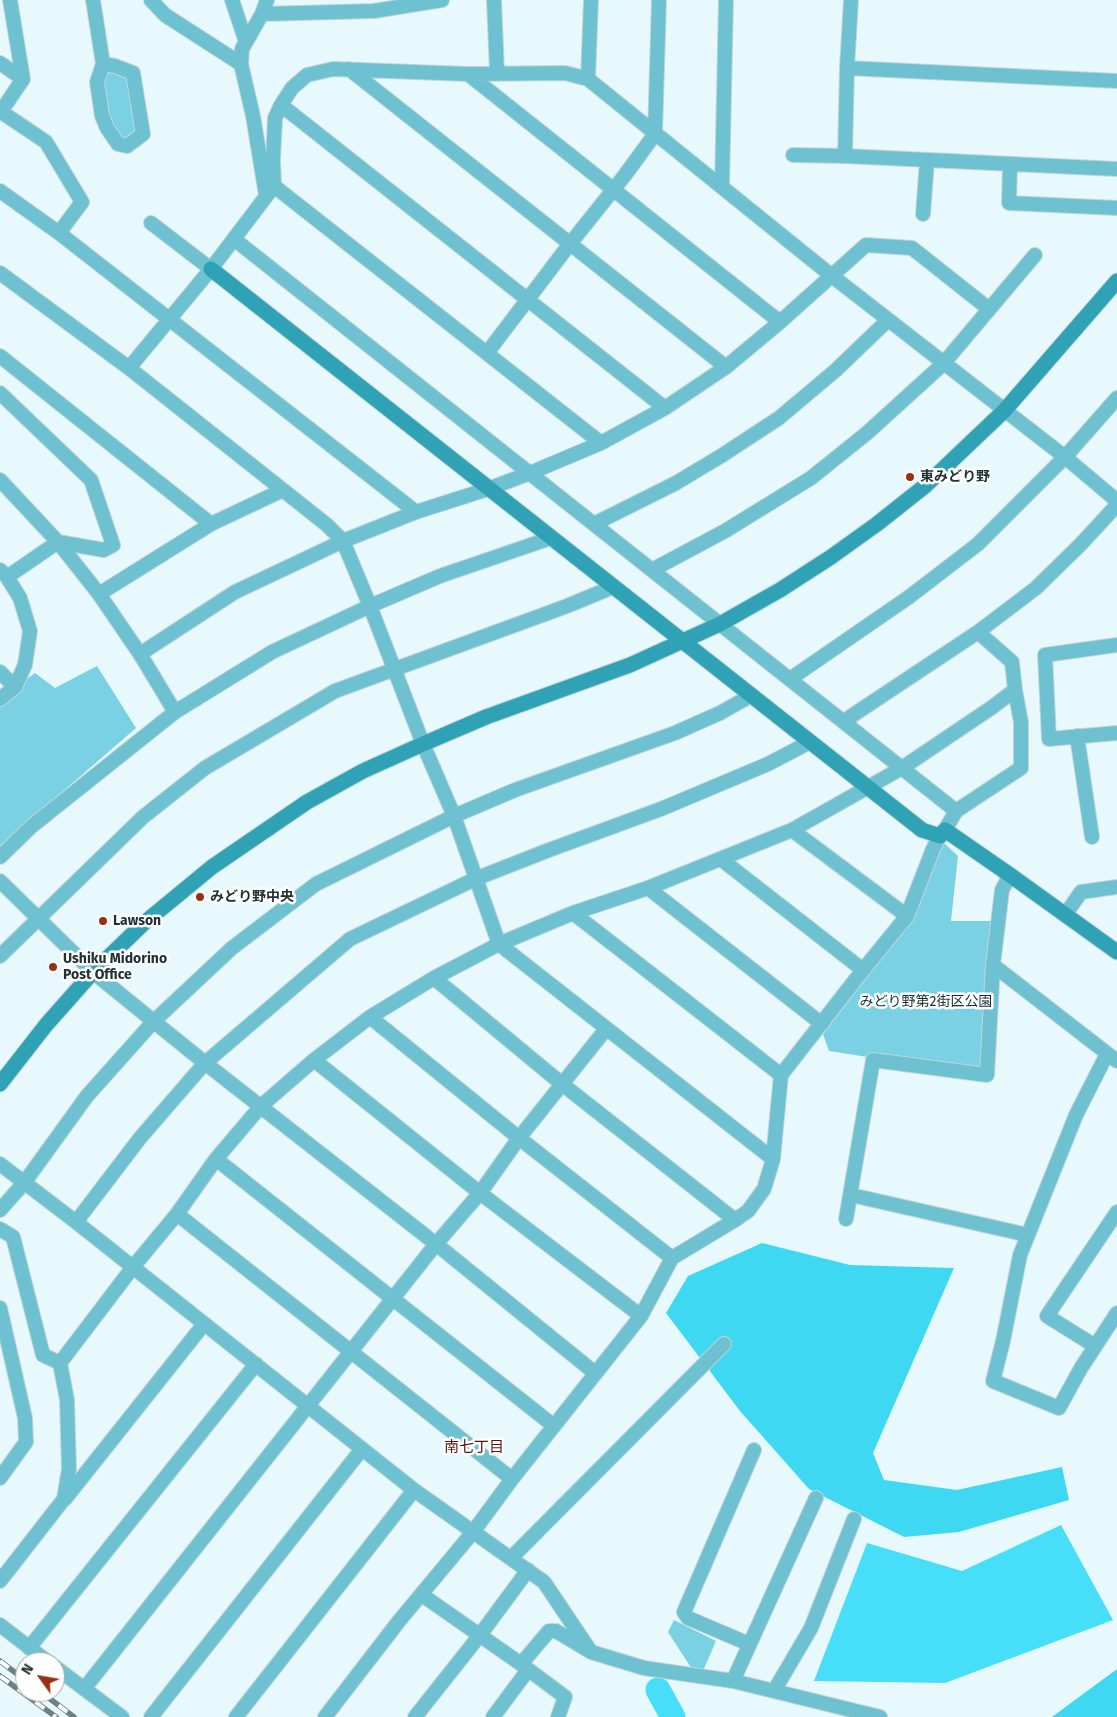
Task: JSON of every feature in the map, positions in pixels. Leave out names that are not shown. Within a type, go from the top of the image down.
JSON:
[{"type":"street","points":[[10,0],[22,79],[0,112],[46,142],[82,202],[59,233]]},
{"type":"street","points":[[93,0],[103,64],[97,82],[102,116],[107,128],[118,144],[127,146],[143,134],[134,73],[103,64]]},
{"type":"street","points":[[151,0],[165,15],[241,64]]},
{"type":"street","points":[[232,0],[246,42]]},
{"type":"street","points":[[267,0],[262,14],[242,49],[241,64],[270,190],[487,353],[601,443]]},
{"type":"street","points":[[262,14],[442,0]]},
{"type":"street","points":[[494,0],[497,72]]},
{"type":"street","points":[[588,79],[591,0]]},
{"type":"street","points":[[487,353],[569,245],[614,190],[655,134],[659,0]]},
{"type":"street","points":[[722,186],[726,0]]},
{"type":"street","points":[[845,156],[851,0]]},
{"type":"street","points":[[0,63],[22,79]]},
{"type":"street","points":[[847,68],[1117,81]]},
{"type":"street","points":[[130,368],[211,269],[270,190],[275,118],[292,88],[307,75],[333,69],[468,74],[497,72],[565,73],[588,79],[943,364],[1065,457],[1117,501]]},
{"type":"street","points":[[348,69],[726,367]]},
{"type":"street","points":[[468,74],[780,322]]},
{"type":"street","points":[[281,105],[665,408]]},
{"type":"street","points":[[793,155],[1117,169]]},
{"type":"street","points":[[923,214],[927,161]]},
{"type":"street","points":[[1010,164],[1010,203],[1117,208]]},
{"type":"street","points":[[0,191],[59,233],[416,512]]},
{"type":"street","points":[[151,223],[922,830],[942,833],[1010,875],[1117,952]]},
{"type":"street","points":[[234,239],[956,811]]},
{"type":"street","points":[[140,654],[236,592],[343,541],[416,512],[488,489],[530,473],[601,443],[665,408],[726,367],[780,322],[866,245],[912,248],[989,309]]},
{"type":"street","points":[[652,570],[725,531],[811,478],[867,434],[943,364],[1035,255]]},
{"type":"street","points":[[0,273],[130,368],[327,525],[343,541],[423,744],[454,816],[499,944],[774,1159]]},
{"type":"street","points":[[0,1084],[46,1025],[93,972],[144,923],[212,867],[307,802],[363,771],[423,744],[486,717],[630,666],[720,624],[780,590],[877,524],[925,486],[1004,411],[1117,281]]},
{"type":"street","points":[[594,524],[676,483],[779,418],[836,370],[888,320]]},
{"type":"street","points":[[0,356],[211,524]]},
{"type":"street","points":[[0,393],[91,480],[113,545],[104,550],[58,542],[3,574],[20,598],[30,631],[25,665],[15,687],[0,699]]},
{"type":"street","points":[[790,678],[909,597],[978,544],[1065,457],[1117,398]]},
{"type":"street","points":[[0,480],[58,542],[99,594],[140,654],[175,712]]},
{"type":"street","points":[[99,594],[211,524],[283,490]]},
{"type":"street","points":[[844,721],[978,632],[1036,588],[1117,505]]},
{"type":"street","points":[[0,857],[32,826],[175,712],[272,652],[370,606],[440,576],[551,538]]},
{"type":"street","points":[[0,956],[143,816],[205,768],[335,691],[567,606],[613,587]]},
{"type":"street","points":[[325,1717],[399,1621],[473,1532],[512,1479],[641,1316],[672,1258],[748,1211],[764,1189],[774,1159],[781,1075],[907,916],[933,850],[956,811],[1021,768],[1021,722],[1012,662],[978,632]]},
{"type":"street","points":[[1117,644],[1045,655],[1048,739],[1117,733]]},
{"type":"street","points":[[0,672],[15,687]]},
{"type":"street","points":[[64,1500],[69,1469],[67,1400],[60,1363],[133,1267],[177,1214],[216,1160],[261,1106],[314,1060],[370,1017],[434,978],[499,944],[573,913],[648,888],[722,860],[792,830],[902,768],[1015,690]]},
{"type":"street","points":[[0,1210],[24,1183],[87,1096],[154,1021],[232,948],[316,884],[454,816],[514,790],[675,733],[720,713],[752,695]]},
{"type":"street","points":[[1078,736],[1092,837]]},
{"type":"street","points":[[76,1222],[140,1138],[205,1063],[350,939],[475,879],[660,809],[768,764],[810,742]]},
{"type":"street","points":[[792,830],[907,916]]},
{"type":"street","points":[[722,860],[863,970]]},
{"type":"street","points":[[846,1219],[873,1060],[987,1075],[993,965],[1002,890],[1010,875]]},
{"type":"street","points":[[0,881],[93,972],[205,1063],[436,1244],[595,1373]]},
{"type":"street","points":[[1065,915],[1081,892],[1117,886]]},
{"type":"street","points":[[648,888],[822,1024]]},
{"type":"street","points":[[573,913],[781,1075]]},
{"type":"street","points":[[993,965],[1112,1058],[1076,1115],[1020,1255],[993,1381],[1059,1408],[1095,1346],[1117,1314]]},
{"type":"street","points":[[434,978],[562,1084],[735,1220]]},
{"type":"street","points":[[370,1017],[519,1138],[672,1258]]},
{"type":"street","points":[[84,1689],[436,1244],[480,1193],[519,1138],[606,1029]]},
{"type":"street","points":[[314,1060],[480,1193],[641,1316]]},
{"type":"street","points":[[216,1160],[554,1426]]},
{"type":"street","points":[[0,1164],[414,1490],[544,1582],[591,1652]]},
{"type":"street","points":[[851,1195],[1028,1235]]},
{"type":"street","points":[[1095,1346],[1047,1316],[1117,1212]]},
{"type":"street","points":[[177,1214],[512,1479]]},
{"type":"street","points":[[0,1229],[13,1238],[43,1355],[60,1363]]},
{"type":"street","points":[[0,1308],[2,1325],[25,1418],[26,1442],[0,1478]]},
{"type":"street","points":[[0,1581],[204,1324]]},
{"type":"street","points":[[511,1558],[724,1344]]},
{"type":"street","points":[[29,1648],[256,1364]]},
{"type":"street","points":[[151,1717],[362,1449]]},
{"type":"street","points":[[749,1644],[688,1618],[684,1612],[754,1450]]},
{"type":"street","points":[[236,1717],[414,1490]]},
{"type":"street","points":[[733,1681],[816,1498]]},
{"type":"street","points":[[774,1691],[811,1628],[854,1519]]},
{"type":"street","points":[[415,1717],[480,1635],[528,1570]]},
{"type":"street","points":[[422,1595],[525,1666],[566,1697],[558,1717]]},
{"type":"street","points":[[0,1626],[34,1652]]},
{"type":"street","points":[[493,1717],[549,1631],[556,1631],[591,1652],[644,1668],[733,1681],[880,1717]]},
{"type":"street","points":[[65,1675],[122,1717]]},
{"type":"green space","points":[[114,71],[132,78],[137,132],[129,139],[119,138],[109,127],[100,84],[105,75]]},
{"type":"green space","points":[[97,666],[136,728],[0,846],[0,698],[35,673],[55,688]]},
{"type":"green space","name":"みどり野第2街区公園","points":[[943,842],[958,856],[951,921],[991,921],[995,927],[983,1075],[829,1051],[823,1034],[890,946]]},
{"type":"green space","points":[[674,1620],[716,1641],[703,1671],[692,1669],[668,1632]]},
{"type":"shaded area","points":[[762,1243],[850,1265],[954,1268],[873,1453],[884,1480],[957,1490],[1062,1467],[1069,1500],[959,1532],[904,1537],[809,1489],[740,1411],[666,1313],[688,1276]]},
{"type":"shaded area","points":[[1061,1525],[1113,1620],[945,1683],[814,1681],[867,1543],[962,1571]]},
{"type":"shaded area","points":[[1117,1669],[1117,1717],[1052,1717]]},
{"type":"waterway","points":[[658,1690],[673,1717]]},
{"type":"railway","points":[[0,1661],[15,1672]]},
{"type":"railway","points":[[0,1676],[56,1717]]},
{"type":"railway","points":[[54,1702],[74,1717]]},
{"type":"place","name":"東みどり野","points":[[910,477]]},
{"type":"place","name":"みどり野中央","points":[[200,897]]},
{"type":"place","name":"Lawson","points":[[103,921]]},
{"type":"place","name":"Ushiku Midorino Post Office","points":[[53,967]]},
{"type":"district","name":"南七丁目","points":[[474,1448]]}]
